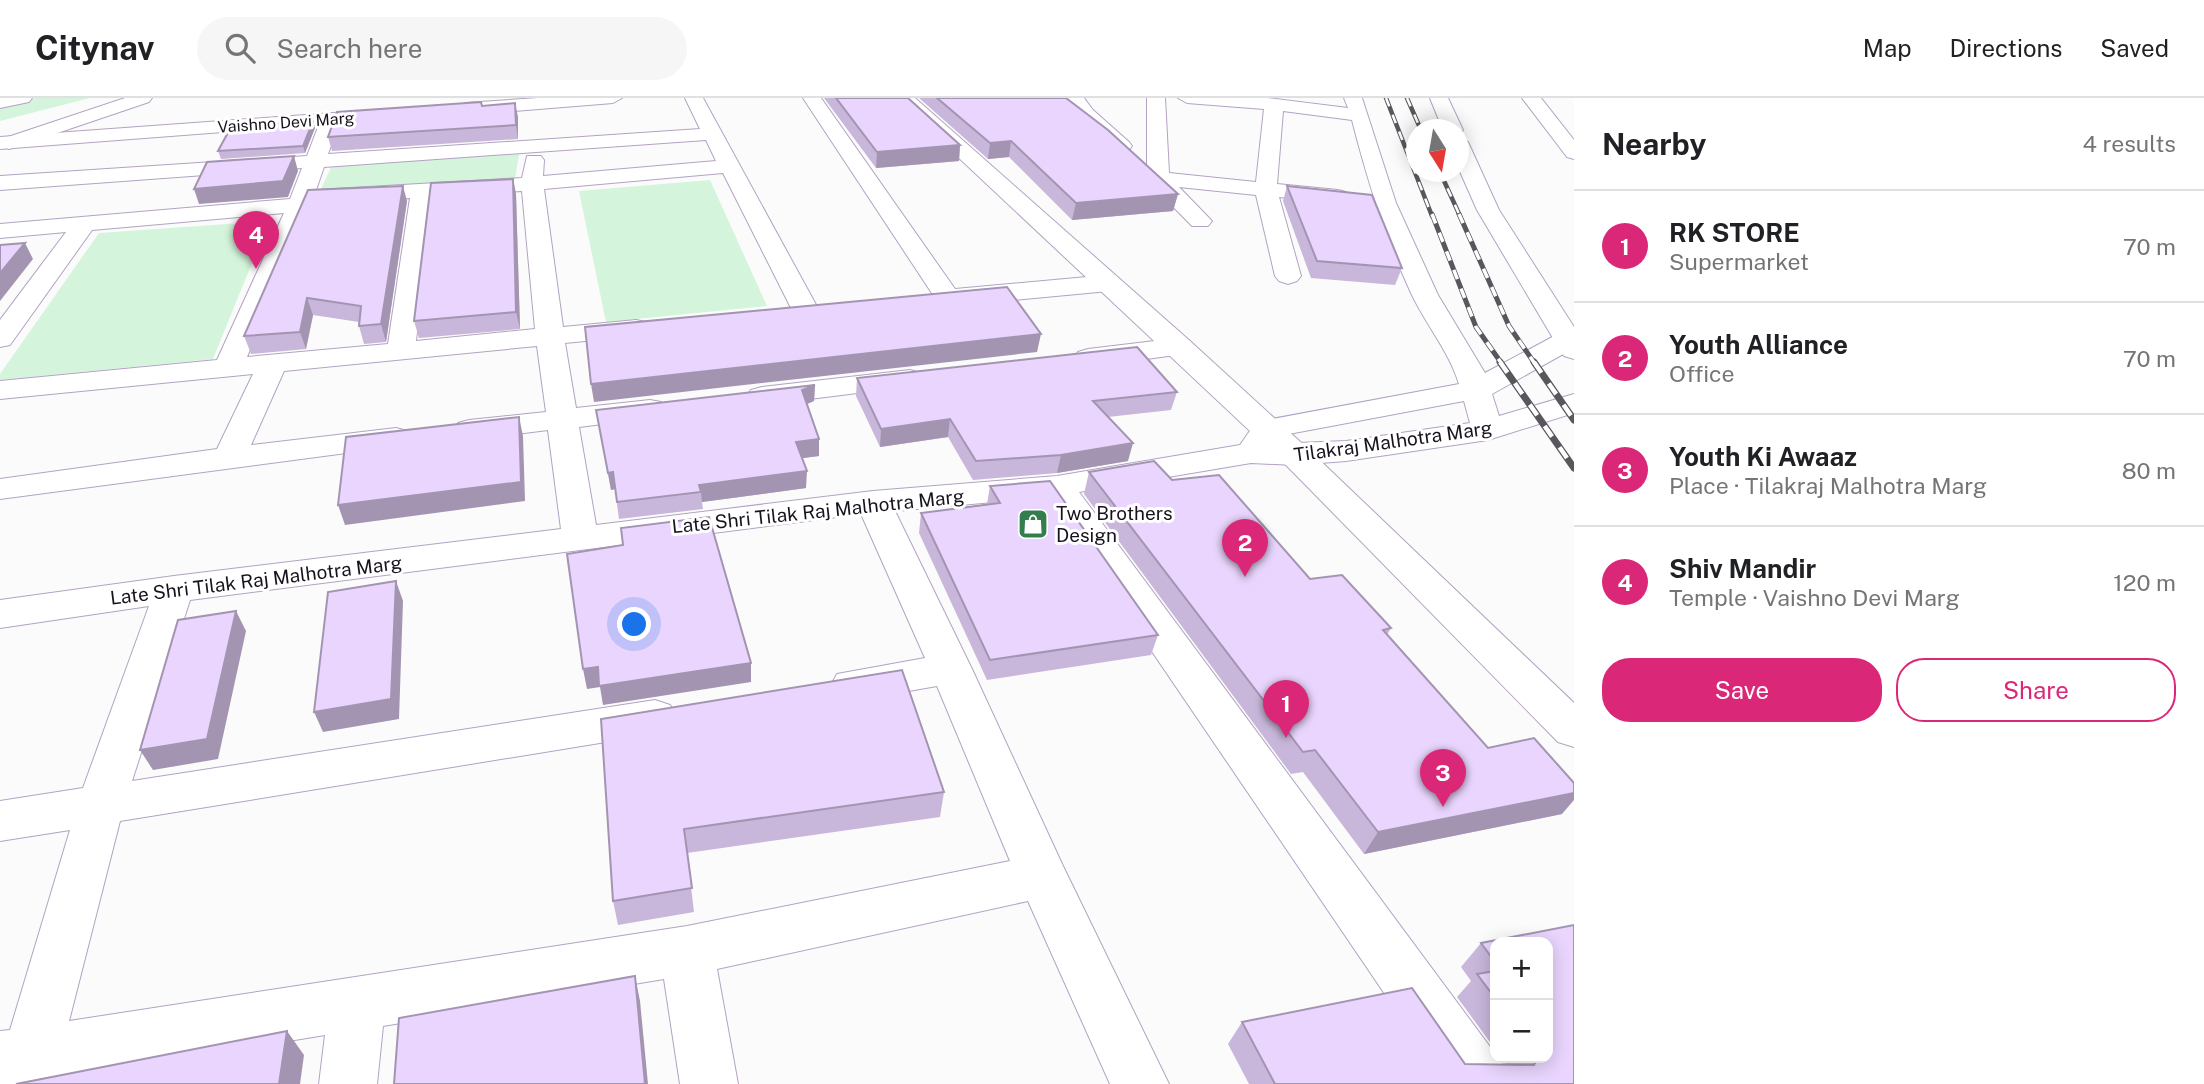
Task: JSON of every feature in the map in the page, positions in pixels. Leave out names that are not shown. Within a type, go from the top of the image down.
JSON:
[{"type":"street","points":[[0,102],[23,98]]},
{"type":"street","points":[[4,143],[143,98]]},
{"type":"street","points":[[450,110],[613,98]]},
{"type":"street","points":[[694,98],[805,312]]},
{"type":"street","points":[[812,98],[935,299],[1109,283]]},
{"type":"street","points":[[904,98],[1180,347],[1259,441]]},
{"type":"street","points":[[1156,98],[1158,178]]},
{"type":"street","points":[[1187,98],[1356,106],[1385,203],[1425,295],[1468,365],[1489,430]]},
{"type":"street","points":[[1439,98],[1448,119]]},
{"type":"street","points":[[1531,98],[1574,153]]},
{"type":"street","points":[[1274,104],[1266,189],[1287,276]]},
{"type":"street","points":[[1080,106],[1127,118],[1157,120]]},
{"type":"street","points":[[1080,106],[1200,221]]},
{"type":"street","name":"Vaishno Devi Marg","points":[[4,143],[410,113]]},
{"type":"street","points":[[228,368],[317,160],[331,119]]},
{"type":"street","points":[[0,183],[712,134]]},
{"type":"street","points":[[535,148],[531,184],[580,539]]},
{"type":"street","points":[[0,231],[422,190],[531,184],[730,166]]},
{"type":"street","points":[[1469,167],[1488,210],[1571,345]]},
{"type":"street","points":[[1158,178],[1385,203]]},
{"type":"street","points":[[401,351],[422,190]]},
{"type":"street","points":[[0,340],[85,223]]},
{"type":"street","points":[[0,390],[658,326]]},
{"type":"street","name":"Late Shri Tilak Raj Malhotra Marg","points":[[0,614],[174,589],[873,502],[1057,486],[1476,390],[1571,345]]},
{"type":"street","points":[[1062,361],[1180,347]]},
{"type":"street","points":[[229,457],[273,364]]},
{"type":"street","points":[[729,400],[937,376]]},
{"type":"street","name":"Tilakraj Malhotra Marg","points":[[1259,441],[1295,456],[1489,430],[1574,403]]},
{"type":"street","points":[[0,489],[229,457],[674,406]]},
{"type":"street","points":[[1295,456],[1574,730]]},
{"type":"street","points":[[1057,486],[1481,1084]]},
{"type":"street","points":[[873,502],[951,669],[1042,876],[1140,1084]]},
{"type":"street","points":[[174,589],[18,1066],[357,1003],[687,951],[1042,876]]},
{"type":"street","points":[[814,691],[951,669]]},
{"type":"street","points":[[0,821],[691,711]]},
{"type":"street","points":[[687,951],[709,1084]]},
{"type":"street","points":[[348,1084],[357,1003]]},
{"type":"green space","points":[[36,98],[90,98],[0,121],[0,106]]},
{"type":"green space","points":[[519,154],[515,180],[320,191],[333,163]]},
{"type":"green space","points":[[710,180],[767,306],[606,322],[579,191]]},
{"type":"green space","points":[[269,221],[213,359],[0,380],[0,374],[99,233]]},
{"type":"building","points":[[836,98],[908,98],[960,145],[877,152]]},
{"type":"building","points":[[937,98],[1066,98],[1108,130],[1178,194],[1076,203],[1011,141],[990,143]]},
{"type":"building","points":[[481,102],[482,106],[515,103],[516,125],[328,137],[337,112]]},
{"type":"building","points":[[313,121],[303,146],[218,151],[231,127]]},
{"type":"building","points":[[294,156],[283,181],[194,189],[207,162]]},
{"type":"building","points":[[513,179],[516,312],[414,321],[431,183]]},
{"type":"building","points":[[403,186],[381,324],[359,326],[361,306],[307,298],[300,332],[244,336],[308,190]]},
{"type":"building","points":[[1287,186],[1372,195],[1402,268],[1317,261]]},
{"type":"building","points":[[25,243],[0,273],[0,245]]},
{"type":"building","points":[[1007,287],[1041,334],[591,384],[585,327]]},
{"type":"building","points":[[1137,347],[1177,392],[1093,401],[1133,443],[1061,455],[976,461],[950,419],[881,429],[857,378]]},
{"type":"building","points":[[815,385],[802,390],[819,439],[796,442],[807,471],[699,485],[701,492],[617,502],[613,472],[608,473],[596,410]]},
{"type":"building","points":[[519,417],[521,482],[338,505],[346,437]]},
{"type":"building","points":[[1154,461],[1172,480],[1219,475],[1310,579],[1342,575],[1391,628],[1383,630],[1488,748],[1534,738],[1574,783],[1574,793],[1378,832],[1315,750],[1303,752],[1089,472]]},
{"type":"building","points":[[1050,481],[1158,635],[990,660],[921,513],[1000,503],[990,486]]},
{"type":"building","points":[[709,517],[751,663],[599,686],[598,667],[583,669],[567,554],[623,545],[621,528]]},
{"type":"building","points":[[396,581],[391,699],[314,712],[328,592]]},
{"type":"building","points":[[236,611],[207,739],[140,750],[178,620]]},
{"type":"building","points":[[902,670],[944,792],[684,829],[692,888],[613,901],[601,719]]},
{"type":"building","points":[[1574,925],[1574,1084],[1275,1084],[1242,1022],[1412,988],[1465,1064],[1553,1063],[1553,937],[1512,937]]},
{"type":"building","points":[[1490,941],[1490,955],[1481,943]]},
{"type":"building","points":[[1490,972],[1490,991],[1477,974]]},
{"type":"building","points":[[635,976],[645,1084],[394,1084],[399,1018]]},
{"type":"building","points":[[287,1031],[279,1084],[16,1084]]},
{"type":"railway","points":[[1386,98],[1432,216]]},
{"type":"railway","points":[[1407,98],[1416,119]]},
{"type":"railway","points":[[1445,182],[1460,216]]},
{"type":"railway","points":[[1432,214],[1476,327],[1502,364]]},
{"type":"railway","points":[[1459,214],[1509,326],[1535,364]]},
{"type":"railway","points":[[1500,362],[1574,468]]},
{"type":"railway","points":[[1534,362],[1574,420]]},
{"type":"place","name":"Shiv Mandir","points":[[256,269]]},
{"type":"place","name":"Two Brothers Design","points":[[1033,524]]},
{"type":"place","name":"Youth Alliance","points":[[1245,577]]},
{"type":"place","name":"RK STORE","points":[[1286,738]]},
{"type":"place","name":"Youth Ki Awaaz","points":[[1443,807]]}]
